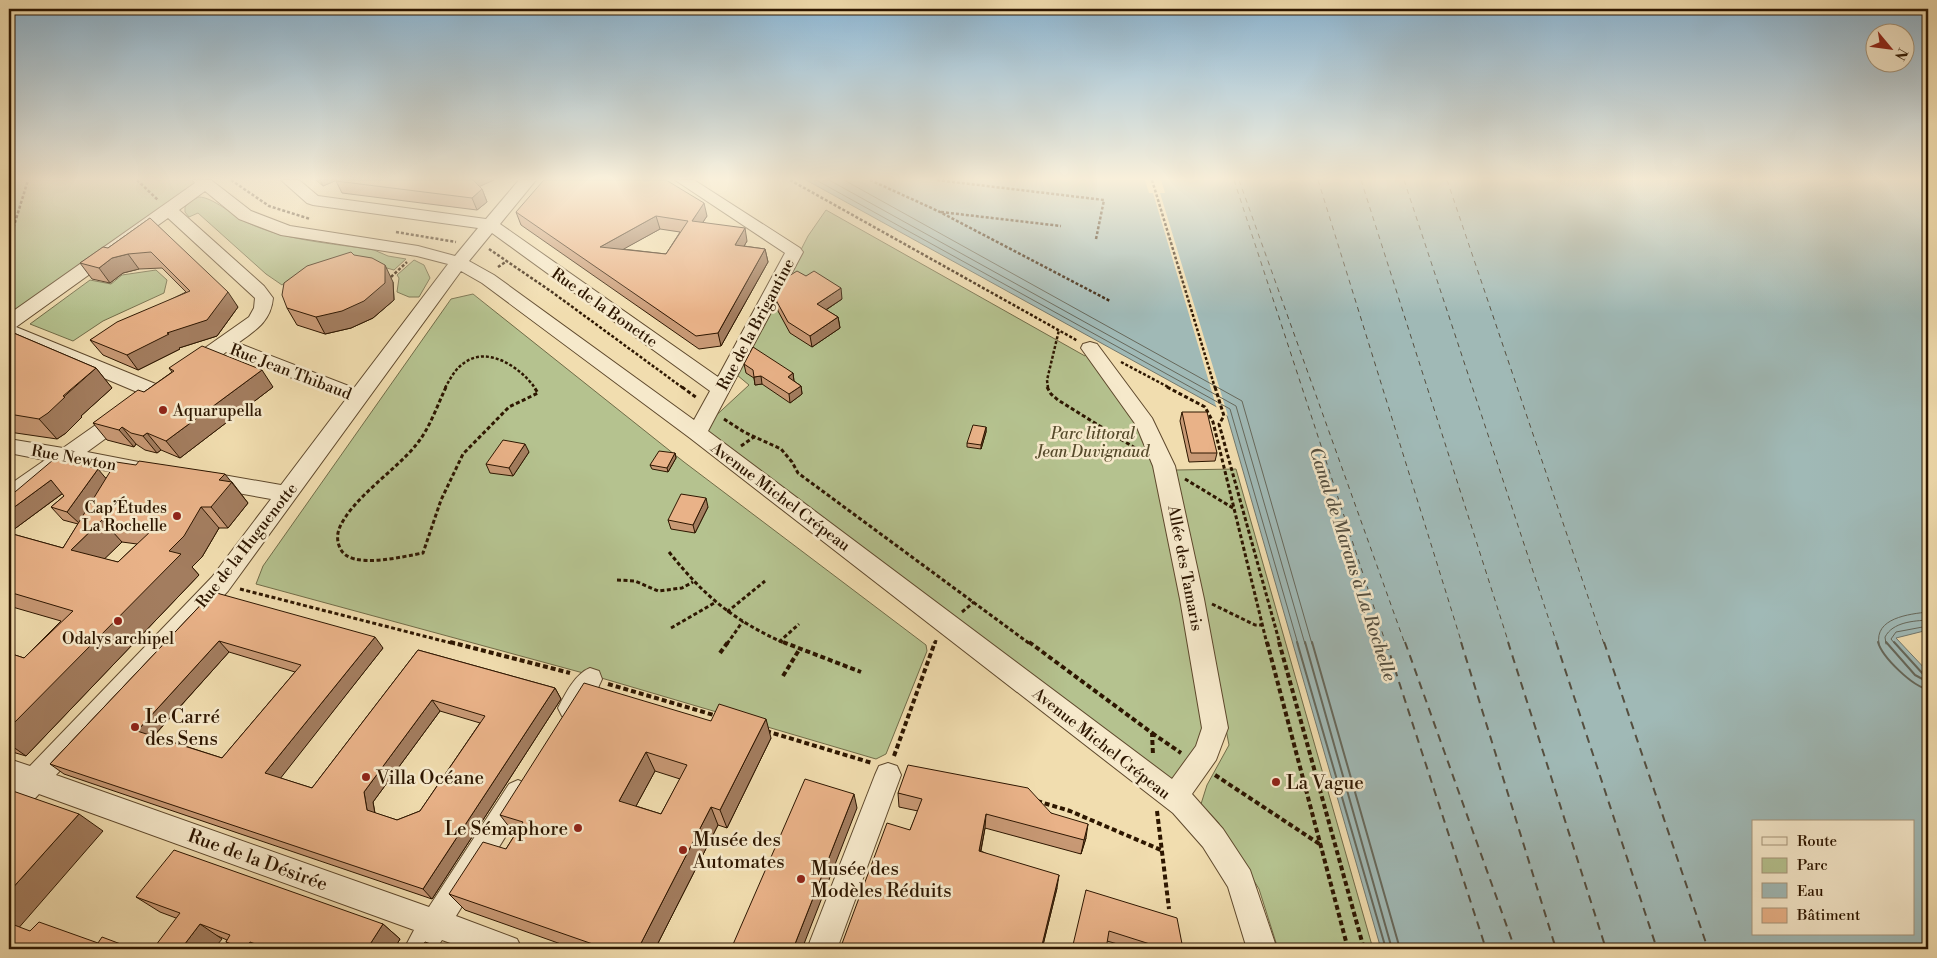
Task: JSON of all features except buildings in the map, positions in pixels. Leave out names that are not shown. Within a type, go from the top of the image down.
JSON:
[{"type":"street","points":[[9,323],[147,225]]},
{"type":"street","points":[[9,496],[256,320],[263,308],[264,298],[258,290],[186,225]]},
{"type":"street","name":"Avenue Michel Crépeau","points":[[270,225],[287,231],[418,251],[459,262],[488,278],[697,433],[1183,804],[1213,838],[1240,880],[1262,949]]},
{"type":"street","name":"Rue de la Huguenotte","points":[[9,807],[22,775],[220,584],[459,262],[490,225]]},
{"type":"street","name":"Rue de la Bonette","points":[[490,225],[720,388]]},
{"type":"street","name":"Rue de la Brigantine","points":[[697,433],[794,252],[752,225]]},
{"type":"street","points":[[9,331],[167,385]]},
{"type":"street","name":"Rue Jean Thibaud","points":[[223,344],[359,397]]},
{"type":"street","name":"Allée des Tamaris","points":[[1090,348],[1145,423],[1164,466],[1192,599],[1215,728],[1207,752],[1184,782],[1176,800]]},
{"type":"street","name":"Rue Newton","points":[[9,446],[163,472]]},
{"type":"street","points":[[192,477],[287,494]]},
{"type":"street","points":[[558,729],[590,678]]},
{"type":"street","points":[[419,949],[532,770]]},
{"type":"street","points":[[822,949],[889,772]]},
{"type":"street","name":"Rue de la Désirée","points":[[22,775],[507,949]]},
{"type":"path","points":[[9,242],[14,225]]},
{"type":"path","points":[[870,225],[1090,348],[1129,366],[1205,407],[1213,422],[1262,625],[1348,949]]},
{"type":"path","points":[[964,225],[1110,301]]},
{"type":"path","points":[[1050,225],[1061,226]]},
{"type":"path","points":[[1096,239],[1099,225]]},
{"type":"path","points":[[1166,225],[1224,416],[1219,424],[1364,949]]},
{"type":"path","points":[[391,277],[398,270]]},
{"type":"path","points":[[1059,330],[1047,380],[1046,388],[1050,393],[1066,405],[1234,508]]},
{"type":"path","points":[[480,357],[496,358],[510,364],[529,379],[538,393],[508,407],[463,454],[441,500],[423,553],[371,561],[354,558],[342,552],[338,541],[339,528],[357,504],[418,443],[435,414],[451,377],[465,362],[480,357]]},
{"type":"path","points":[[1213,422],[1219,424]]},
{"type":"path","points":[[669,552],[693,582],[727,612],[779,642],[861,672]]},
{"type":"path","points":[[617,580],[635,581],[658,591],[682,588],[693,582]]},
{"type":"path","points":[[727,612],[765,581]]},
{"type":"path","points":[[220,584],[590,678],[718,716]]},
{"type":"path","points":[[1192,599],[1204,600],[1256,625],[1262,625]]},
{"type":"path","points":[[671,628],[716,602]]},
{"type":"path","points":[[720,653],[743,621]]},
{"type":"path","points":[[779,642],[799,624]]},
{"type":"path","points":[[764,730],[889,772],[898,741],[938,633],[948,624]]},
{"type":"path","points":[[783,676],[799,650]]},
{"type":"path","points":[[1152,732],[1321,845]]},
{"type":"path","points":[[1029,798],[1070,811],[1162,850]]},
{"type":"green space","points":[[9,225],[146,225],[146,225],[9,323]]},
{"type":"green space","points":[[211,225],[253,225],[309,241],[374,250],[388,256],[406,259],[394,270],[372,264],[297,275],[282,285],[266,274]]},
{"type":"green space","name":"Parc littoral Jean Duvignaud","points":[[816,225],[852,225],[1085,356],[1090,348],[1158,450],[1206,729],[1183,804],[697,433],[749,385],[737,375],[808,236]]},
{"type":"green space","points":[[414,260],[424,265],[430,278],[419,297],[409,297],[397,292],[399,278],[397,275]]},
{"type":"green space","points":[[156,270],[167,280],[164,293],[103,321],[73,341],[30,324],[90,280],[111,284],[122,275]]},
{"type":"green space","points":[[473,294],[684,462],[926,645],[927,651],[886,754],[876,759],[598,677],[256,584],[263,566],[451,299]]},
{"type":"green space","points":[[1236,469],[1373,949],[1278,949],[1259,889],[1218,822],[1201,804],[1207,785],[1229,745],[1176,470]]},
{"type":"water","name":"Canal de Marans à La Rochelle","points":[[887,225],[1928,225],[1928,630],[1896,638],[1928,672],[1928,949],[1381,949],[1226,412]]},
{"type":"pier","points":[[1162,225],[1170,225],[1228,416],[1217,409]]},
{"type":"ferry route","points":[[1249,225],[1386,644]]},
{"type":"ferry route","points":[[1255,225],[1405,644]]},
{"type":"ferry route","points":[[1332,225],[1462,644]]},
{"type":"ferry route","points":[[1375,225],[1509,644]]},
{"type":"ferry route","points":[[1419,225],[1557,644]]},
{"type":"ferry route","points":[[1462,225],[1604,644]]},
{"type":"ferry route","points":[[1386,642],[1486,949]]},
{"type":"ferry route","points":[[1405,642],[1515,949]]},
{"type":"ferry route","points":[[1461,642],[1556,949]]},
{"type":"ferry route","points":[[1508,642],[1606,949]]},
{"type":"ferry route","points":[[1556,642],[1657,949]]},
{"type":"ferry route","points":[[1604,642],[1708,949]]},
{"type":"place","name":"Aquarupella","points":[[163,410]]},
{"type":"place","name":"Cap’Études La Rochelle","points":[[177,516]]},
{"type":"place","name":"Odalys archipel","points":[[118,621]]},
{"type":"place","name":"Le Carré des Sens","points":[[135,727]]},
{"type":"place","name":"Villa Océane","points":[[366,777]]},
{"type":"place","name":"La Vague","points":[[1276,782]]},
{"type":"place","name":"Le Sémaphore","points":[[578,828]]},
{"type":"place","name":"Musée des Automates","points":[[683,850]]},
{"type":"place","name":"Musée des Modèles Réduits","points":[[801,879]]}]
